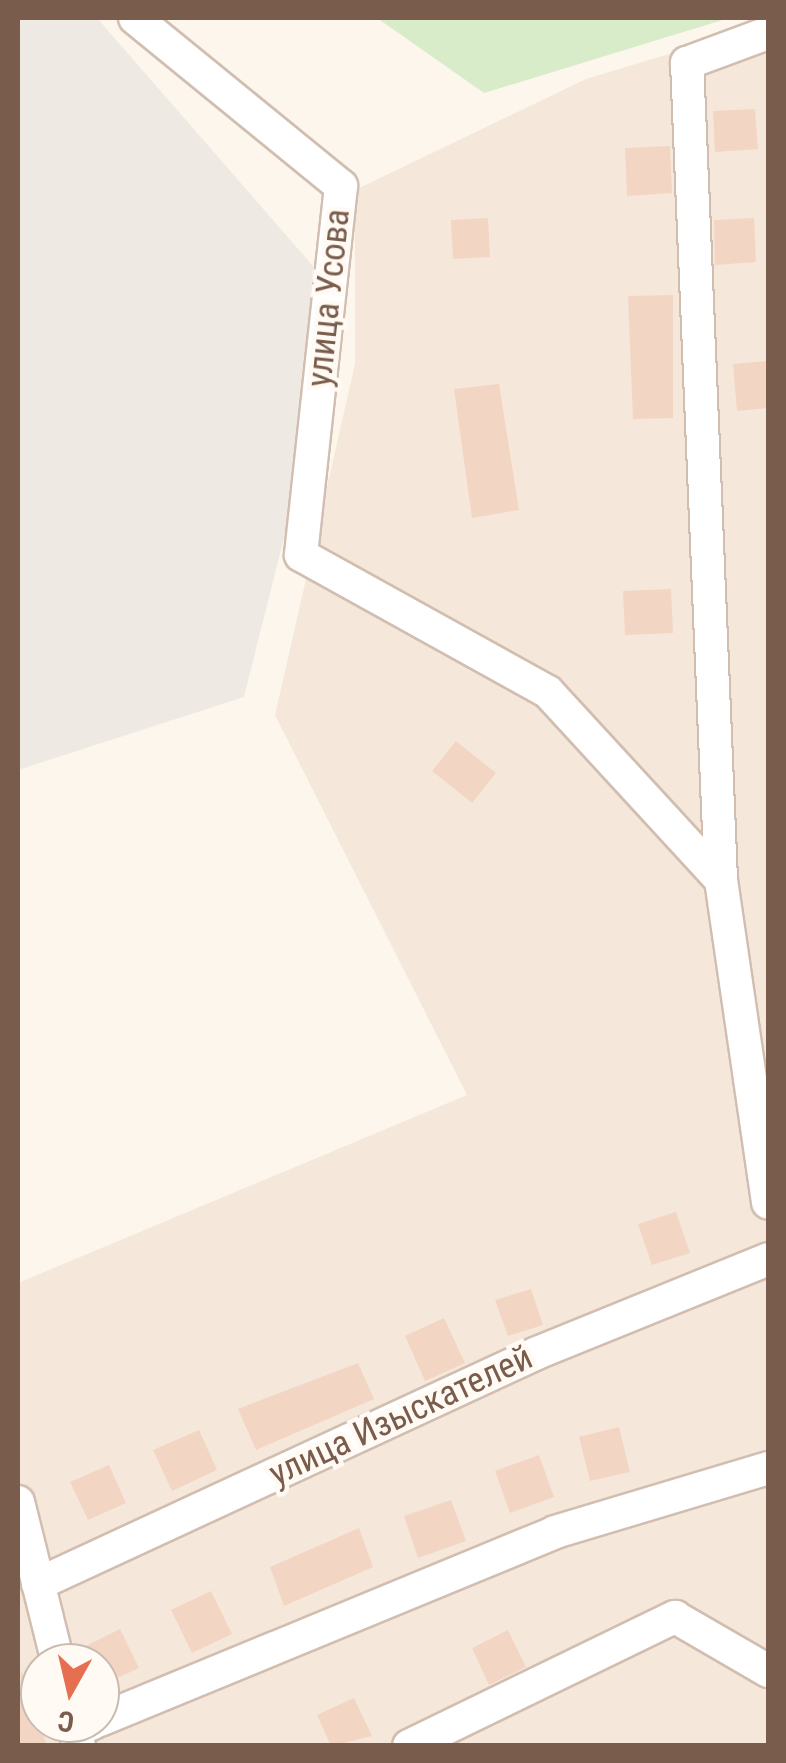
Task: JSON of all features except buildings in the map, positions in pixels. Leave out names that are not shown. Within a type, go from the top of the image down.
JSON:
[{"type":"street","name":"улица Усова","points":[[135,18],[341,186],[302,555],[548,692],[722,880]]},
{"type":"street","points":[[768,34],[688,63],[722,880],[765,1106],[768,1203]]},
{"type":"street","name":"улица Изыскателей","points":[[38,1584],[537,1353],[768,1259]]},
{"type":"street","points":[[120,1713],[555,1532],[768,1468]]},
{"type":"street","points":[[18,1502],[53,1643]]},
{"type":"street","points":[[409,1746],[675,1617],[768,1671]]},
{"type":"shaded area","points":[[18,18],[97,18],[313,266],[326,370],[244,697],[18,770]]},
{"type":"shaded area","points":[[768,24],[768,1745],[18,1746],[18,1283],[467,1095],[275,715],[355,364],[355,190],[586,79]]},
{"type":"green space","points":[[377,18],[729,18],[484,93]]}]
